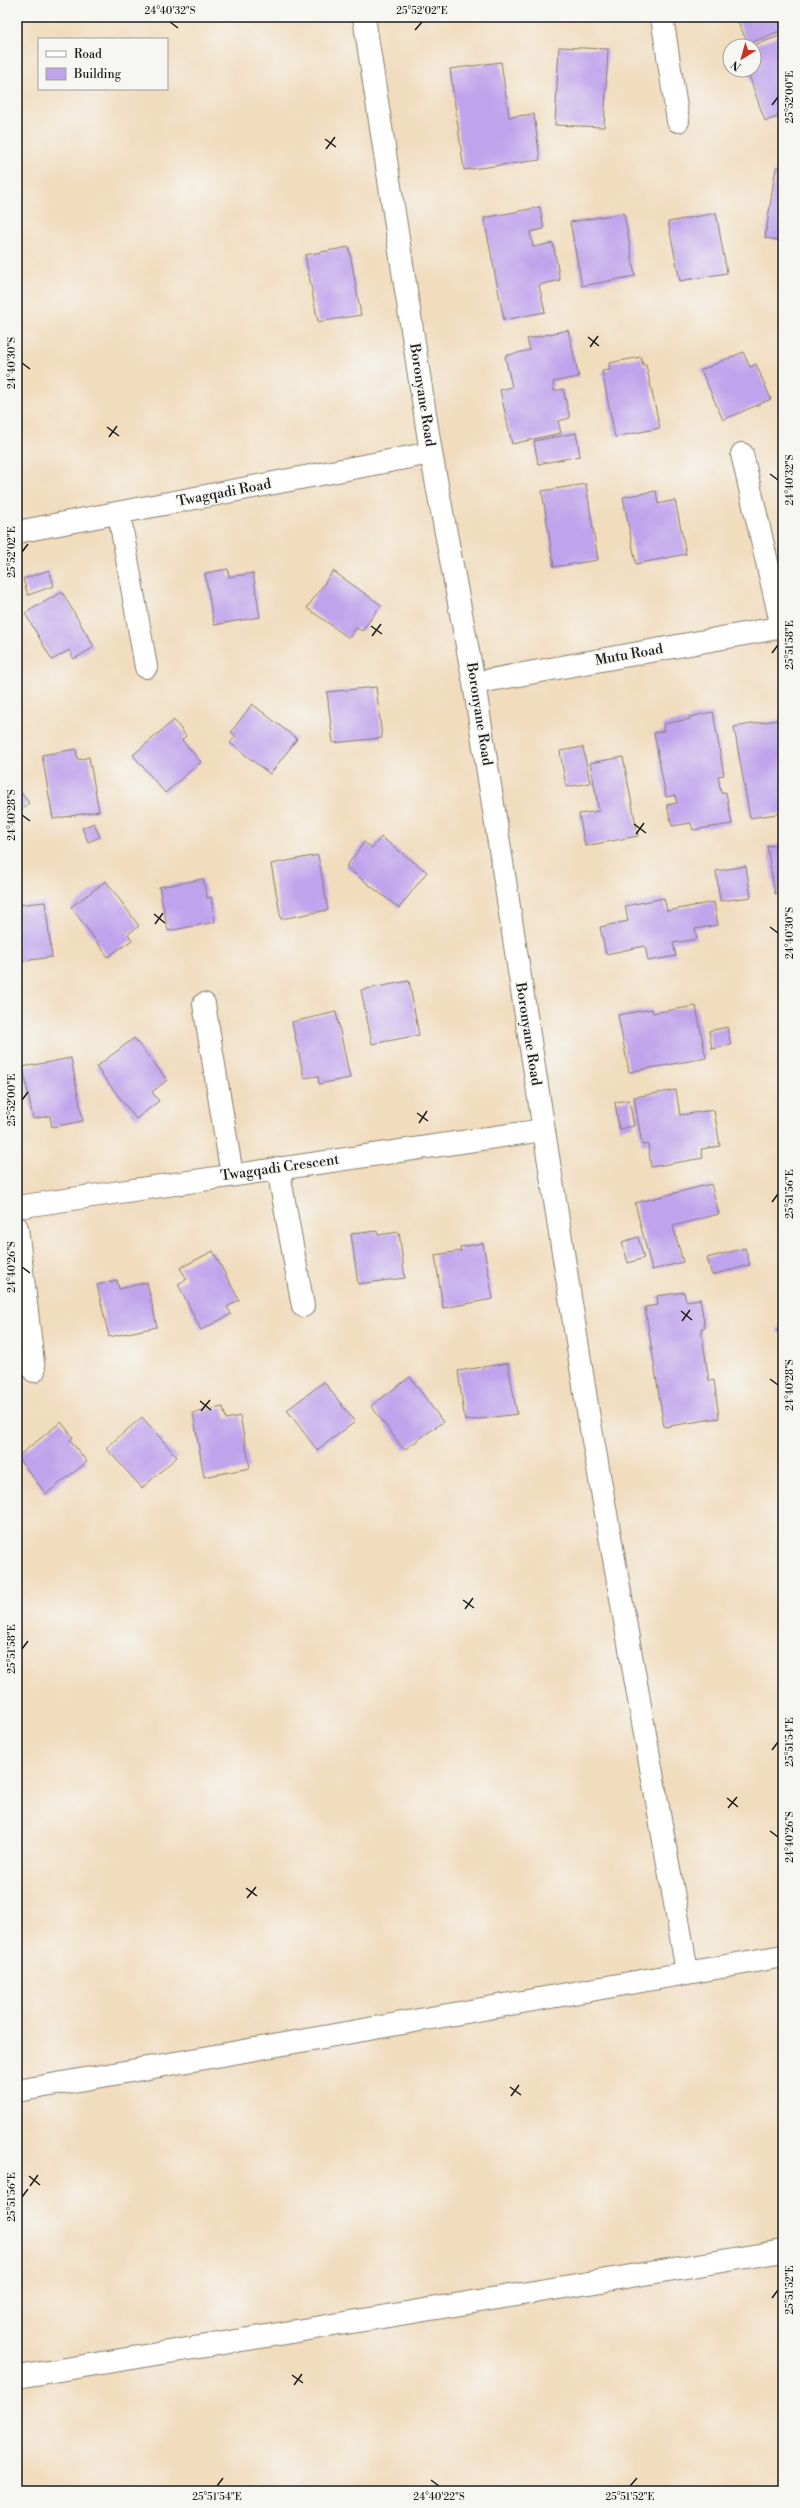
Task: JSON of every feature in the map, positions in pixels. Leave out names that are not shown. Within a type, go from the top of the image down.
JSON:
[{"type":"street","name":"Boronyane Road","points":[[364,17],[431,453],[474,683],[588,1412],[687,1971]]},
{"type":"street","points":[[662,17],[678,121]]},
{"type":"street","name":"Twagqadi Road","points":[[17,532],[431,453]]},
{"type":"street","points":[[742,454],[783,627]]},
{"type":"street","points":[[120,513],[146,667]]},
{"type":"street","name":"Mutu Road","points":[[474,683],[783,627]]},
{"type":"street","points":[[204,1004],[232,1175]]},
{"type":"street","name":"Twagqadi Crescent","points":[[17,1207],[543,1130]]},
{"type":"street","points":[[278,1168],[303,1306]]},
{"type":"street","points":[[17,1228],[34,1371]]},
{"type":"street","points":[[17,2091],[687,1971],[783,1956]]},
{"type":"street","points":[[17,2377],[783,2251]]},
{"type":"building","points":[[736,17],[777,17],[782,30],[762,38],[745,38]]},
{"type":"building","points":[[783,35],[783,115],[765,121],[750,78],[762,78],[762,42]]},
{"type":"building","points":[[559,47],[608,49],[604,127],[555,125]]},
{"type":"building","points":[[501,62],[509,117],[534,114],[540,160],[464,170],[450,69]]},
{"type":"building","points":[[776,167],[783,168],[783,241],[765,238]]},
{"type":"building","points":[[540,207],[544,229],[530,232],[533,247],[553,243],[560,280],[539,285],[545,312],[504,320],[484,218]]},
{"type":"building","points":[[624,213],[635,276],[582,286],[570,222]]},
{"type":"building","points":[[716,213],[727,273],[680,281],[668,222]]},
{"type":"building","points":[[349,247],[361,315],[318,322],[305,255]]},
{"type":"building","points":[[783,300],[783,314],[782,314],[780,301]]},
{"type":"building","points":[[568,330],[579,377],[553,382],[554,391],[563,389],[570,418],[558,421],[561,433],[512,444],[500,390],[512,387],[505,356],[530,350],[527,339]]},
{"type":"building","points":[[743,352],[750,367],[756,364],[771,399],[723,420],[701,370]]},
{"type":"building","points":[[641,357],[643,365],[646,365],[660,428],[615,437],[602,371],[610,370],[609,363]]},
{"type":"building","points":[[576,433],[580,456],[538,464],[534,441]]},
{"type":"building","points":[[586,484],[598,560],[554,567],[542,491]]},
{"type":"building","points":[[656,491],[658,504],[675,500],[686,554],[636,564],[623,497]]},
{"type":"building","points":[[228,569],[229,577],[253,573],[260,617],[214,625],[205,573]]},
{"type":"building","points":[[49,570],[54,586],[28,595],[23,579]]},
{"type":"building","points":[[333,571],[381,605],[362,631],[356,628],[349,638],[307,608]]},
{"type":"building","points":[[62,592],[94,647],[74,659],[69,650],[52,660],[25,613]]},
{"type":"building","points":[[376,687],[382,738],[333,743],[327,692]]},
{"type":"building","points":[[252,704],[297,739],[270,774],[230,743],[236,736],[231,732]]},
{"type":"building","points":[[713,712],[724,775],[718,776],[721,793],[726,792],[732,824],[693,830],[691,823],[672,826],[667,805],[677,803],[675,795],[666,797],[654,733],[664,731],[663,724],[690,719],[689,717]]},
{"type":"building","points":[[783,719],[783,813],[750,818],[734,727]]},
{"type":"building","points":[[174,720],[186,736],[182,740],[201,762],[165,793],[133,755]]},
{"type":"building","points":[[583,747],[590,783],[566,787],[560,751]]},
{"type":"building","points":[[76,749],[78,760],[89,757],[99,811],[53,819],[42,755]]},
{"type":"building","points":[[623,757],[638,836],[585,846],[579,814],[599,811],[590,763]]},
{"type":"building","points":[[17,788],[29,803],[17,814]]},
{"type":"building","points":[[94,823],[100,837],[88,842],[82,828]]},
{"type":"building","points":[[381,837],[427,872],[399,908],[346,867],[364,842],[372,848]]},
{"type":"building","points":[[783,844],[783,892],[775,894],[767,846]]},
{"type":"building","points":[[318,855],[328,910],[281,919],[271,864]]},
{"type":"building","points":[[746,866],[751,897],[720,901],[716,871]]},
{"type":"building","points":[[203,879],[207,898],[211,897],[215,922],[168,931],[159,887]]},
{"type":"building","points":[[106,881],[139,926],[128,934],[132,940],[108,957],[71,907]]},
{"type":"building","points":[[664,898],[667,911],[714,902],[718,925],[695,929],[697,939],[673,943],[676,956],[648,961],[645,946],[606,954],[600,927],[628,921],[625,906]]},
{"type":"building","points":[[45,902],[52,957],[17,962],[17,905]]},
{"type":"building","points":[[779,945],[783,945],[783,962],[782,962]]},
{"type":"building","points":[[409,981],[419,1035],[372,1044],[361,990]]},
{"type":"building","points":[[696,1006],[706,1058],[629,1072],[618,1015],[652,1009],[653,1013]]},
{"type":"building","points":[[336,1012],[350,1078],[319,1084],[318,1076],[304,1078],[292,1022]]},
{"type":"building","points":[[727,1027],[731,1045],[712,1049],[709,1031]]},
{"type":"building","points":[[134,1038],[167,1080],[152,1092],[159,1101],[136,1119],[96,1067]]},
{"type":"building","points":[[71,1058],[83,1121],[52,1127],[50,1116],[33,1119],[23,1067]]},
{"type":"building","points":[[676,1090],[680,1115],[714,1110],[720,1146],[701,1149],[703,1158],[651,1167],[648,1144],[642,1145],[634,1097]]},
{"type":"building","points":[[629,1100],[634,1126],[619,1129],[615,1102]]},
{"type":"building","points":[[711,1184],[719,1214],[673,1226],[683,1262],[652,1270],[635,1203]]},
{"type":"building","points":[[377,1231],[378,1235],[399,1232],[405,1278],[358,1284],[351,1234]]},
{"type":"building","points":[[638,1237],[644,1258],[628,1263],[622,1242]]},
{"type":"building","points":[[483,1243],[493,1299],[443,1308],[435,1255],[461,1251],[460,1247]]},
{"type":"building","points":[[745,1248],[750,1265],[712,1275],[707,1258]]},
{"type":"building","points":[[213,1251],[239,1300],[227,1307],[231,1314],[201,1330],[178,1284],[187,1279],[180,1268]]},
{"type":"building","points":[[117,1280],[119,1289],[147,1282],[157,1327],[109,1337],[97,1285]]},
{"type":"building","points":[[684,1292],[686,1301],[700,1299],[705,1328],[701,1328],[709,1381],[714,1380],[719,1418],[664,1427],[645,1307],[658,1305],[657,1296]]},
{"type":"building","points":[[783,1322],[783,1335],[777,1331]]},
{"type":"building","points":[[508,1363],[517,1414],[465,1421],[458,1371]]},
{"type":"building","points":[[410,1377],[443,1422],[404,1450],[371,1406]]},
{"type":"building","points":[[324,1382],[355,1422],[317,1450],[287,1410]]},
{"type":"building","points":[[223,1407],[226,1419],[240,1416],[250,1468],[204,1477],[193,1413]]},
{"type":"building","points":[[142,1417],[177,1457],[142,1488],[106,1448]]},
{"type":"building","points":[[61,1422],[73,1437],[70,1440],[87,1462],[46,1494],[17,1457]]}]
